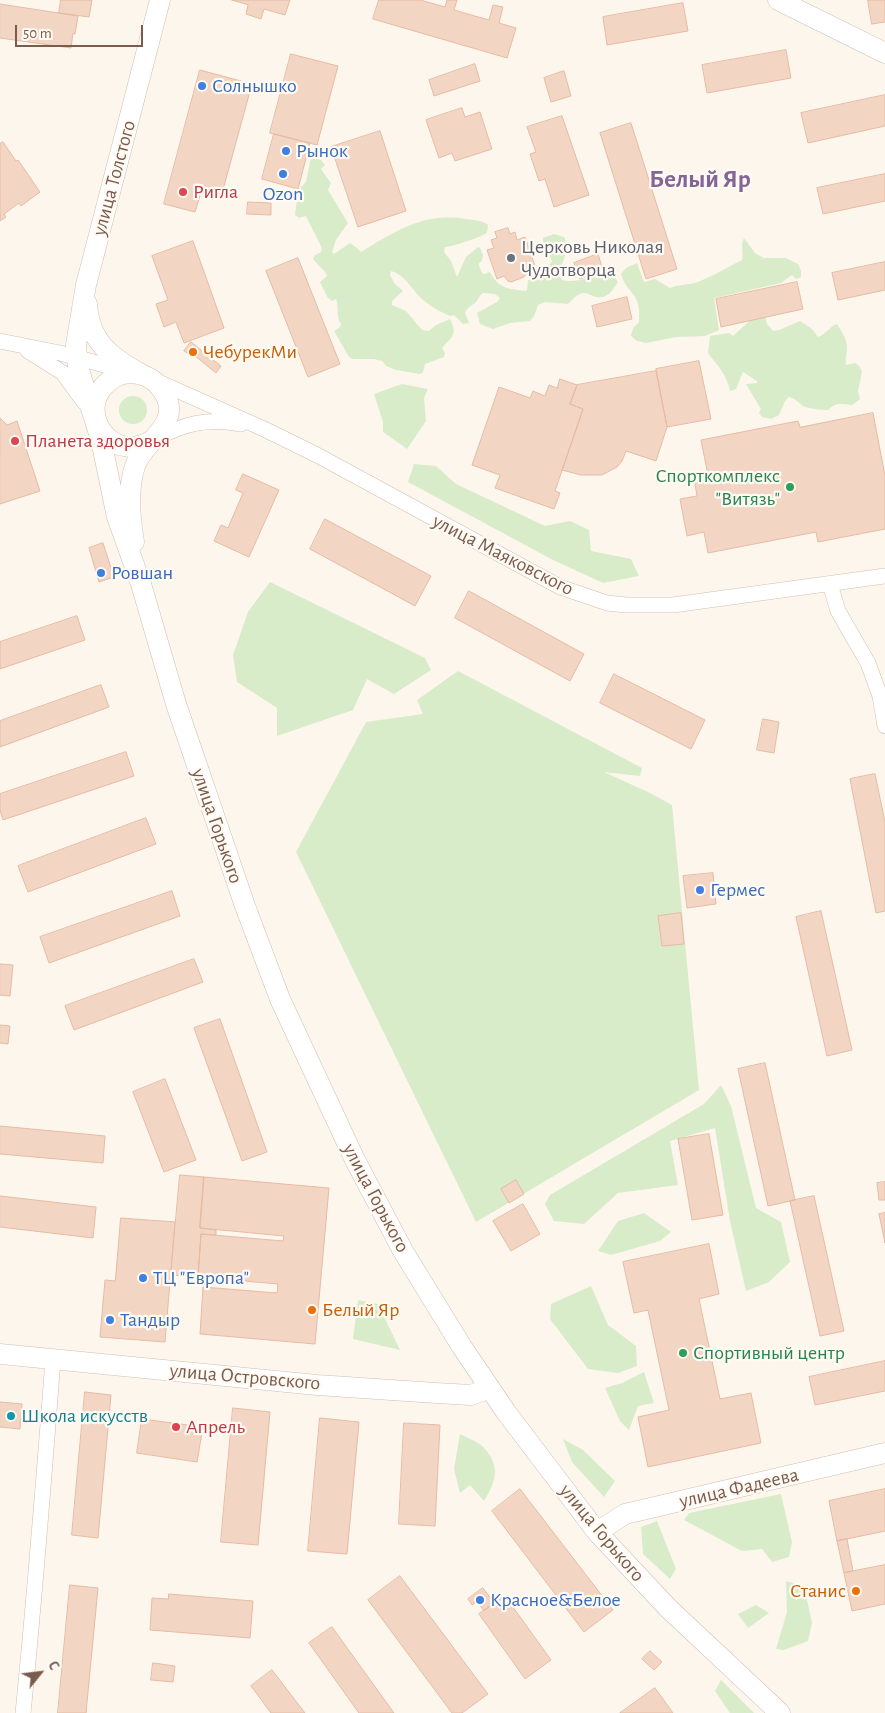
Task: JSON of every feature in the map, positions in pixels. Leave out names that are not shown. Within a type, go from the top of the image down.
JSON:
[{"type":"street","name":"улица Толстого","points":[[96,422],[77,357],[78,332],[86,285],[160,0]]},
{"type":"street","points":[[778,0],[885,53]]},
{"type":"street","points":[[86,285],[87,310],[95,337],[120,362],[161,388],[168,408],[166,422],[163,429],[153,440]]},
{"type":"street","name":"улица Маяковского","points":[[0,341],[77,357],[142,376],[264,429],[317,455],[560,587],[607,603],[673,605],[885,576]]},
{"type":"street","points":[[19,345],[63,373],[75,388],[99,429],[110,440],[124,446],[139,446],[180,427],[200,421],[230,422],[264,429]]},
{"type":"street","points":[[96,422],[95,402],[104,385],[120,375],[142,376]]},
{"type":"street","name":"улица Горького","points":[[96,422],[117,517],[141,584],[176,704],[245,906],[280,999],[380,1210],[428,1293],[506,1412],[597,1532],[668,1608],[780,1713]]},
{"type":"street","name":"улица Горького","points":[[141,584],[133,536],[131,482],[140,456],[153,440]]},
{"type":"street","points":[[830,584],[838,611],[868,664],[880,696],[885,726]]},
{"type":"street","name":"улица Островского","points":[[0,1354],[317,1385],[471,1395],[490,1388]]},
{"type":"street","points":[[23,1713],[34,1604],[36,1551],[53,1360]]},
{"type":"street","name":"улица Фадеева","points":[[597,1532],[625,1514],[885,1453]]},
{"type":"green space","points":[[311,157],[321,160],[325,165],[321,169],[331,183],[328,190],[348,223],[336,240],[332,252],[334,254],[350,243],[361,252],[398,230],[423,221],[436,218],[466,219],[480,221],[488,225],[487,233],[466,242],[445,247],[444,252],[451,261],[457,277],[466,257],[478,247],[483,255],[482,261],[479,263],[482,273],[490,272],[493,278],[504,287],[525,291],[527,290],[528,280],[548,276],[546,267],[552,262],[544,245],[543,238],[554,234],[564,237],[566,242],[566,251],[559,275],[562,280],[580,280],[610,271],[618,282],[609,294],[604,297],[582,293],[568,304],[545,302],[538,305],[530,321],[510,323],[493,329],[480,324],[477,313],[497,302],[500,298],[495,294],[483,293],[466,311],[469,323],[463,324],[454,315],[450,316],[427,303],[404,278],[391,271],[390,275],[395,284],[403,291],[392,301],[392,305],[406,311],[422,330],[429,331],[436,325],[450,319],[454,332],[442,348],[445,353],[444,357],[425,364],[423,372],[420,374],[396,370],[386,366],[382,361],[374,359],[353,359],[349,357],[334,331],[341,324],[336,299],[332,301],[328,298],[320,282],[327,276],[313,259],[315,255],[321,252],[322,248],[306,216],[299,218],[295,215],[298,190],[306,182]]},
{"type":"green space","points":[[744,238],[755,253],[764,258],[786,258],[798,264],[801,277],[796,279],[792,275],[781,283],[714,298],[719,330],[705,336],[676,337],[646,343],[637,341],[631,336],[633,328],[639,322],[639,312],[636,299],[621,274],[626,268],[637,263],[644,282],[655,279],[670,288],[698,282],[742,260],[742,243]]},
{"type":"green space","points":[[756,315],[765,315],[767,324],[773,331],[800,321],[812,329],[818,337],[837,324],[846,342],[846,365],[856,363],[862,371],[858,391],[860,399],[852,405],[839,404],[825,410],[803,406],[789,397],[785,401],[779,415],[771,419],[762,417],[759,413],[761,409],[746,384],[757,383],[757,381],[743,372],[736,389],[730,391],[724,375],[708,353],[710,336],[729,333],[733,336]]},
{"type":"green space","points":[[402,384],[428,389],[424,398],[426,421],[407,449],[383,432],[383,422],[374,394]]},
{"type":"green space","points":[[133,396],[143,400],[147,410],[143,420],[133,424],[123,420],[119,410],[123,400]]},
{"type":"green space","points":[[414,464],[436,466],[456,484],[545,526],[570,521],[589,530],[591,551],[631,559],[639,576],[603,583],[553,560],[408,482]]},
{"type":"green space","points":[[270,582],[425,658],[431,670],[394,694],[367,679],[353,710],[277,736],[277,708],[237,682],[233,655],[248,612]]},
{"type":"green space","points":[[458,671],[642,768],[640,776],[604,772],[672,805],[699,1090],[476,1222],[296,852],[366,722],[423,714],[417,700]]},
{"type":"green space","points":[[721,1085],[731,1106],[756,1208],[781,1222],[790,1262],[769,1282],[746,1291],[730,1221],[715,1128],[670,1141],[678,1185],[618,1193],[584,1224],[554,1221],[545,1204],[550,1195],[704,1104]]},
{"type":"green space","points":[[644,1213],[671,1232],[660,1241],[611,1255],[598,1251],[618,1221]]},
{"type":"green space","points":[[591,1286],[608,1325],[636,1346],[637,1366],[618,1373],[588,1369],[550,1319],[551,1304]]},
{"type":"green space","points":[[358,1300],[378,1304],[400,1350],[353,1339]]},
{"type":"green space","points":[[644,1372],[654,1403],[638,1406],[629,1430],[620,1421],[605,1388],[622,1383]]},
{"type":"green space","points":[[460,1434],[482,1446],[493,1461],[495,1468],[494,1481],[484,1501],[470,1485],[460,1493],[454,1469]]},
{"type":"green space","points":[[563,1439],[583,1450],[615,1481],[604,1497],[572,1462]]},
{"type":"green space","points":[[781,1494],[792,1542],[789,1557],[772,1562],[762,1549],[742,1551],[684,1520],[689,1513]]},
{"type":"green space","points":[[657,1521],[676,1569],[670,1579],[643,1554],[641,1527]]},
{"type":"green space","points":[[786,1581],[804,1586],[812,1623],[808,1641],[784,1650],[776,1649],[787,1612]]},
{"type":"green space","points":[[756,1605],[769,1613],[748,1628],[738,1614]]},
{"type":"green space","points":[[721,1680],[754,1713],[730,1713],[715,1691]]},
{"type":"building","points":[[61,0],[92,0],[89,17],[59,13]]},
{"type":"building","points":[[232,0],[290,0],[285,15],[264,9],[261,19],[246,14],[248,5]]},
{"type":"building","points":[[379,0],[420,0],[445,7],[447,0],[457,0],[454,10],[489,20],[493,5],[503,7],[499,23],[516,28],[507,58],[373,19]]},
{"type":"building","points":[[868,0],[885,0],[885,22],[872,24]]},
{"type":"building","points":[[683,3],[688,31],[607,45],[603,17]]},
{"type":"building","points":[[0,4],[78,16],[71,48],[0,38]]},
{"type":"building","points":[[786,50],[791,78],[707,93],[702,65]]},
{"type":"building","points":[[291,54],[338,66],[317,145],[270,133]]},
{"type":"building","points":[[475,64],[480,81],[434,96],[429,80]]},
{"type":"building","points":[[200,70],[252,84],[221,197],[201,192],[195,212],[164,204]]},
{"type":"building","points":[[564,71],[571,96],[551,102],[544,78]]},
{"type":"building","points":[[885,95],[885,126],[808,143],[801,113]]},
{"type":"building","points":[[462,108],[465,117],[480,112],[492,149],[455,161],[452,153],[439,158],[426,120]]},
{"type":"building","points":[[562,116],[589,195],[554,207],[545,179],[539,181],[530,154],[536,152],[527,127]]},
{"type":"building","points":[[631,123],[677,269],[646,279],[600,133]]},
{"type":"building","points":[[380,131],[406,211],[358,227],[331,147]]},
{"type":"building","points":[[274,134],[310,143],[298,189],[262,179]]},
{"type":"building","points":[[3,142],[40,192],[21,206],[19,203],[4,214],[6,217],[0,221],[0,144]]},
{"type":"building","points":[[885,174],[885,201],[823,214],[817,188]]},
{"type":"building","points":[[248,202],[271,203],[271,215],[247,214]]},
{"type":"building","name":"Церковь Николая Чудотворца","points":[[508,228],[510,234],[515,232],[517,240],[525,237],[535,266],[527,269],[528,272],[524,277],[511,282],[504,276],[497,279],[487,250],[494,248],[491,240],[497,238],[495,232]]},
{"type":"building","points":[[193,241],[224,328],[184,343],[176,322],[164,327],[156,304],[168,300],[152,256]]},
{"type":"building","points":[[598,254],[603,270],[580,279],[574,263]]},
{"type":"building","points":[[298,258],[340,364],[308,377],[266,271]]},
{"type":"building","points":[[885,262],[885,290],[838,300],[832,273]]},
{"type":"building","points":[[797,282],[803,309],[721,327],[716,299]]},
{"type":"building","points":[[627,297],[632,319],[597,327],[592,306]]},
{"type":"building","points":[[191,342],[221,366],[216,373],[194,355],[193,357],[184,351]]},
{"type":"building","points":[[699,361],[711,419],[667,427],[656,369]]},
{"type":"building","points":[[656,371],[667,427],[656,461],[626,451],[617,467],[602,475],[581,475],[562,470],[583,409],[570,404],[577,385]]},
{"type":"building","points":[[560,379],[577,385],[570,404],[583,409],[555,491],[560,493],[554,509],[495,488],[500,475],[472,465],[499,387],[530,398],[533,391],[545,396],[549,385],[557,388]]},
{"type":"building","name":"Спорткомплекс \"Витязь\"","points":[[873,413],[885,476],[885,529],[818,542],[816,532],[708,553],[704,532],[687,536],[680,499],[697,496],[694,478],[708,475],[701,440],[798,421],[800,427]]},
{"type":"building","points":[[0,418],[7,425],[17,421],[40,491],[0,504]]},
{"type":"building","points":[[243,474],[279,490],[249,557],[214,541],[221,525],[228,528],[243,493],[236,490]]},
{"type":"building","points":[[325,519],[431,576],[415,606],[310,549]]},
{"type":"building","points":[[103,543],[114,577],[99,582],[89,548]]},
{"type":"building","points":[[469,591],[584,654],[570,681],[455,618]]},
{"type":"building","points":[[77,616],[85,640],[0,669],[0,642]]},
{"type":"building","points":[[614,674],[705,720],[691,749],[600,703]]},
{"type":"building","points":[[101,685],[109,707],[0,747],[0,721]]},
{"type":"building","points":[[763,719],[779,722],[774,753],[757,750]]},
{"type":"building","points":[[126,752],[134,776],[3,820],[0,810],[0,794]]},
{"type":"building","points":[[875,774],[885,822],[885,911],[876,913],[850,779]]},
{"type":"building","points":[[146,818],[156,844],[28,892],[18,866]]},
{"type":"building","name":"Гермес","points":[[713,873],[716,904],[687,908],[683,876]]},
{"type":"building","points":[[172,891],[180,916],[49,963],[40,937]]},
{"type":"building","points":[[821,911],[852,1050],[827,1056],[796,917]]},
{"type":"building","points":[[681,913],[684,944],[662,946],[658,916]]},
{"type":"building","points":[[194,959],[203,982],[74,1030],[65,1006]]},
{"type":"building","points":[[0,964],[13,965],[10,996],[0,995]]},
{"type":"building","points":[[220,1019],[267,1152],[242,1161],[194,1028]]},
{"type":"building","points":[[0,1025],[10,1026],[8,1044],[0,1043]]},
{"type":"building","points":[[765,1063],[795,1200],[768,1206],[738,1069]]},
{"type":"building","points":[[165,1079],[196,1160],[164,1172],[133,1092]]},
{"type":"building","points":[[0,1126],[105,1136],[103,1163],[0,1154]]},
{"type":"building","points":[[709,1134],[723,1215],[692,1220],[678,1139]]},
{"type":"building","points":[[180,1175],[204,1177],[200,1228],[216,1230],[216,1235],[201,1234],[198,1277],[171,1275]]},
{"type":"building","points":[[204,1177],[329,1188],[315,1344],[200,1334],[203,1287],[277,1293],[278,1284],[198,1277],[201,1234],[283,1241],[284,1236],[200,1228]]},
{"type":"building","points":[[516,1180],[524,1194],[509,1203],[501,1189]]},
{"type":"building","points":[[885,1182],[885,1200],[879,1200],[877,1183]]},
{"type":"building","points":[[0,1196],[96,1207],[93,1238],[0,1227]]},
{"type":"building","points":[[814,1196],[844,1331],[820,1336],[790,1201]]},
{"type":"building","points":[[523,1204],[540,1234],[511,1251],[493,1221]]},
{"type":"building","points":[[885,1213],[885,1243],[879,1214]]},
{"type":"building","name":"ТЦ \"Европа\"","points":[[121,1218],[175,1222],[165,1342],[100,1337],[105,1280],[115,1281]]},
{"type":"building","name":"Спортивный центр","points":[[709,1244],[719,1294],[699,1299],[720,1399],[751,1393],[761,1443],[648,1467],[638,1417],[669,1410],[648,1310],[634,1313],[623,1262]]},
{"type":"building","points":[[885,1361],[885,1391],[815,1405],[809,1377]]},
{"type":"building","points":[[85,1392],[111,1395],[98,1538],[72,1535]]},
{"type":"building","name":"Школа искусств","points":[[0,1402],[22,1404],[20,1429],[0,1427]]},
{"type":"building","points":[[233,1408],[270,1412],[258,1545],[221,1542]]},
{"type":"building","points":[[320,1418],[359,1422],[347,1554],[308,1551]]},
{"type":"building","points":[[142,1419],[203,1427],[197,1462],[137,1453]]},
{"type":"building","points":[[404,1423],[440,1425],[435,1526],[399,1524]]},
{"type":"building","points":[[520,1489],[613,1610],[584,1632],[492,1511]]},
{"type":"building","points":[[885,1489],[885,1531],[837,1541],[829,1501]]},
{"type":"building","points":[[847,1539],[853,1571],[844,1573],[837,1541]]},
{"type":"building","points":[[885,1565],[885,1604],[852,1611],[844,1573]]},
{"type":"building","points":[[400,1576],[488,1694],[462,1713],[452,1713],[368,1600]]},
{"type":"building","points":[[70,1585],[98,1588],[86,1713],[58,1713]]},
{"type":"building","name":"Красное&Белое","points":[[483,1588],[494,1603],[484,1611],[477,1601],[472,1605],[468,1599]]},
{"type":"building","points":[[169,1594],[253,1601],[250,1638],[150,1630],[152,1598],[168,1599]]},
{"type":"building","points":[[505,1596],[551,1660],[525,1679],[479,1614]]},
{"type":"building","points":[[332,1627],[394,1713],[359,1713],[309,1643]]},
{"type":"building","points":[[650,1651],[662,1662],[654,1670],[642,1659]]},
{"type":"building","points":[[153,1663],[175,1666],[173,1682],[151,1680]]},
{"type":"building","points":[[272,1670],[305,1713],[271,1713],[251,1686]]},
{"type":"building","points":[[655,1688],[673,1713],[620,1713]]},
{"type":"place","name":"Солнышко","points":[[202,86]]},
{"type":"place","name":"Рынок","points":[[286,151]]},
{"type":"place","name":"Ozon","points":[[283,174]]},
{"type":"place","name":"Ригла","points":[[183,192]]},
{"type":"place","name":"Церковь Николая Чудотворца","points":[[511,258]]},
{"type":"place","name":"ЧебурекМи","points":[[193,352]]},
{"type":"place","name":"Планета здоровья","points":[[15,441]]},
{"type":"place","name":"Спорткомплекс \"Витязь\"","points":[[790,487]]},
{"type":"place","name":"Ровшан","points":[[101,573]]},
{"type":"place","name":"Гермес","points":[[700,890]]},
{"type":"place","name":"ТЦ \"Европа\"","points":[[143,1278]]},
{"type":"place","name":"Белый Яр","points":[[312,1310]]},
{"type":"place","name":"Тандыр","points":[[110,1320]]},
{"type":"place","name":"Спортивный центр","points":[[683,1353]]},
{"type":"place","name":"Школа искусств","points":[[11,1416]]},
{"type":"place","name":"Апрель","points":[[176,1427]]},
{"type":"place","name":"Станис","points":[[856,1591]]},
{"type":"place","name":"Красное&Белое","points":[[480,1600]]},
{"type":"district","name":"Белый Яр","points":[[700,179]]}]
